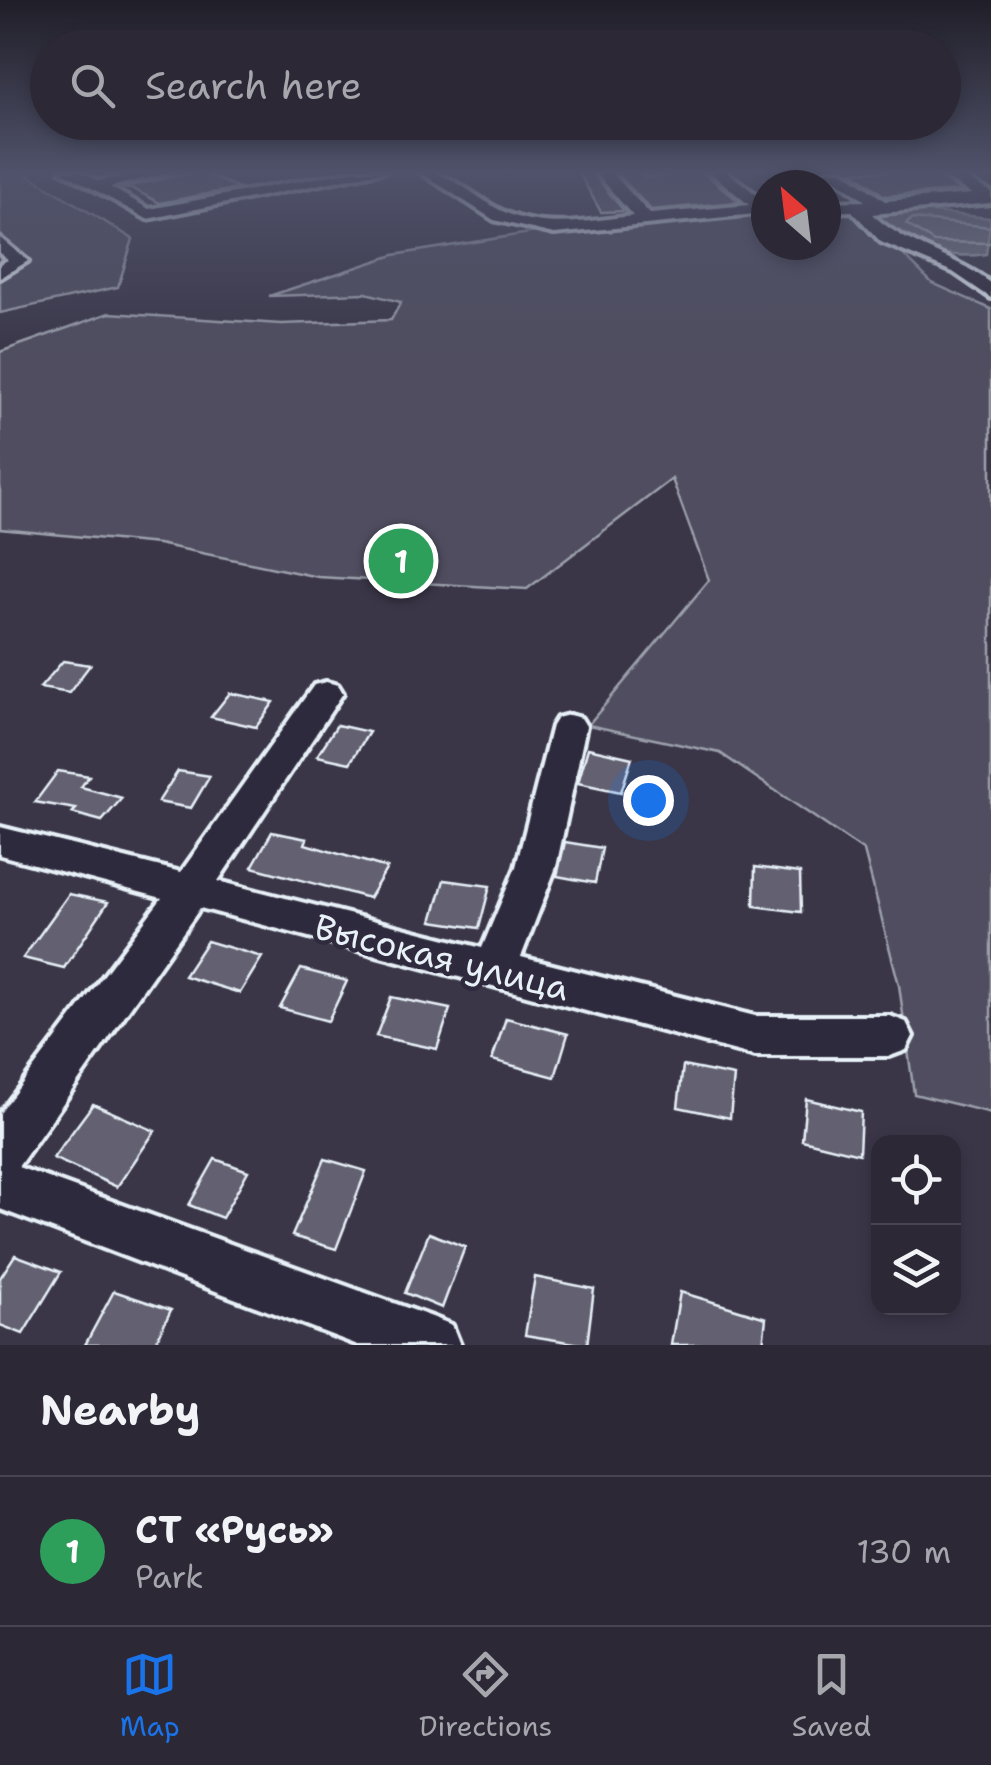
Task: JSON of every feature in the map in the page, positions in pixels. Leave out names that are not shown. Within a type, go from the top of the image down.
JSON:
[{"type":"street","points":[[883,234],[960,268],[991,292]]},
{"type":"street","points":[[0,243],[20,260],[0,272]]},
{"type":"street","points":[[0,1152],[190,892],[326,693]]},
{"type":"street","points":[[494,972],[536,867],[569,726]]},
{"type":"street","name":"Высокая улица","points":[[0,841],[494,972],[755,1036],[890,1036]]},
{"type":"street","points":[[0,1184],[432,1345]]},
{"type":"shaded area","points":[[0,234],[124,234],[133,239],[118,287],[0,313]]},
{"type":"shaded area","points":[[525,234],[751,234],[751,260],[841,260],[841,234],[882,234],[932,283],[991,309],[991,1113],[914,1094],[899,985],[864,851],[720,753],[588,725],[709,580],[672,479],[527,589],[318,577],[158,544],[0,529],[0,352],[109,313],[281,324],[391,320],[401,302],[366,293],[269,296],[394,255]]},
{"type":"water","points":[[899,234],[989,234],[986,254],[941,253]]},
{"type":"building","points":[[63,661],[90,665],[69,693],[40,688]]},
{"type":"building","points":[[230,693],[274,702],[256,727],[211,717]]},
{"type":"building","points":[[337,725],[369,732],[350,763],[317,756]]},
{"type":"building","points":[[588,748],[632,758],[621,792],[578,783]]},
{"type":"building","points":[[58,771],[89,776],[81,787],[122,798],[102,821],[72,813],[76,809],[35,802]]},
{"type":"building","points":[[178,771],[210,776],[191,808],[158,802]]},
{"type":"building","points":[[272,832],[307,839],[305,844],[387,868],[369,898],[252,867]]},
{"type":"building","points":[[565,842],[602,848],[595,883],[557,876]]},
{"type":"building","points":[[755,867],[800,873],[801,912],[754,906]]},
{"type":"building","points":[[444,880],[490,886],[479,928],[432,921]]},
{"type":"building","points":[[69,894],[108,902],[64,968],[23,958]]},
{"type":"building","points":[[207,941],[262,957],[240,993],[184,976]]},
{"type":"building","points":[[301,969],[347,981],[328,1021],[280,1008]]},
{"type":"building","points":[[391,997],[450,1009],[437,1049],[376,1036]]},
{"type":"building","points":[[506,1018],[568,1034],[555,1077],[492,1060]]},
{"type":"building","points":[[683,1066],[734,1076],[730,1118],[678,1107]]},
{"type":"building","points":[[806,1099],[861,1112],[859,1154],[802,1140]]},
{"type":"building","points":[[93,1104],[155,1131],[117,1187],[53,1158]]},
{"type":"building","points":[[215,1159],[248,1171],[222,1218],[189,1205]]},
{"type":"building","points":[[325,1159],[366,1171],[336,1249],[292,1236]]},
{"type":"building","points":[[429,1233],[465,1247],[442,1308],[405,1293]]},
{"type":"building","points":[[15,1255],[61,1272],[23,1334],[0,1325],[0,1278]]},
{"type":"building","points":[[535,1277],[594,1289],[587,1345],[525,1335]]},
{"type":"building","points":[[114,1291],[171,1310],[154,1345],[85,1345]]},
{"type":"building","points":[[680,1292],[766,1318],[763,1345],[671,1345]]},
{"type":"place","name":"СТ «Русь»","points":[[401,561]]}]
